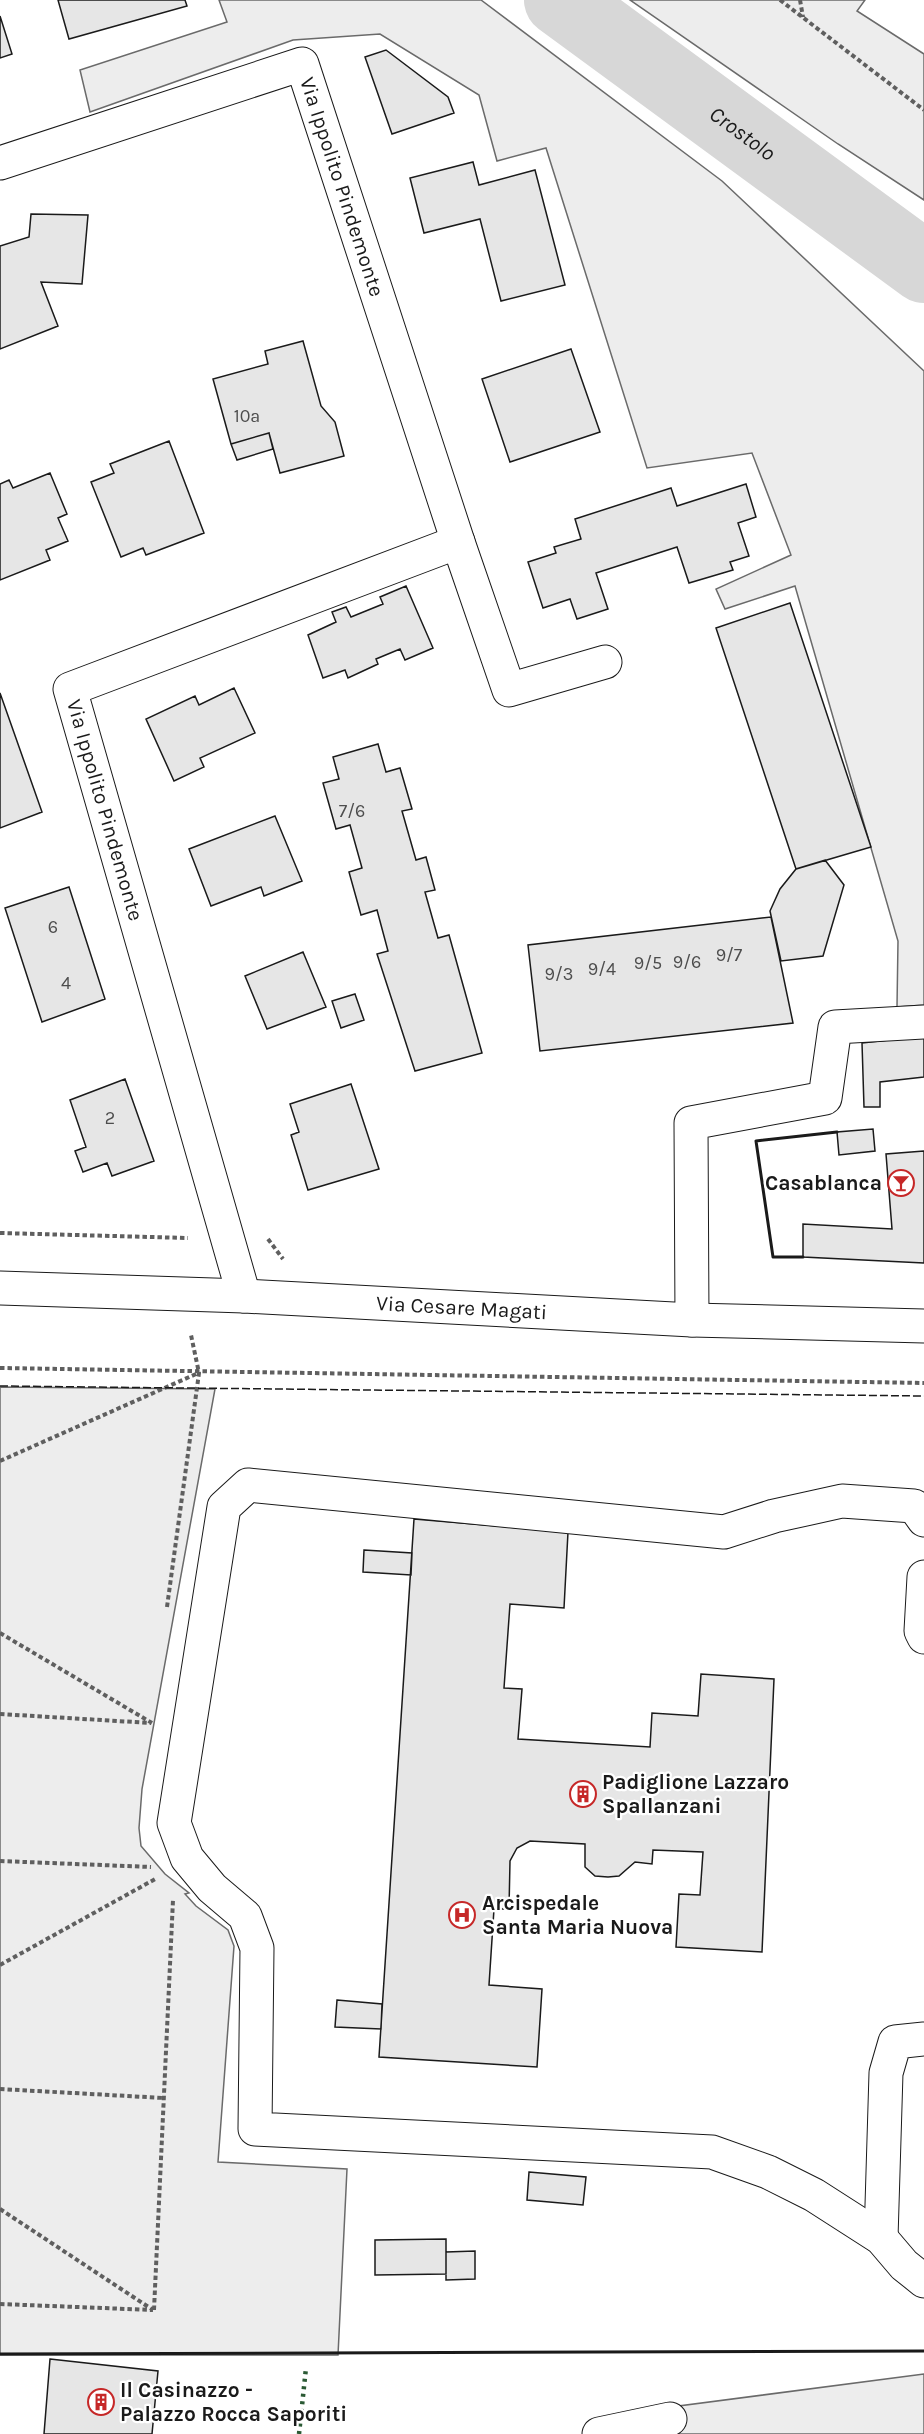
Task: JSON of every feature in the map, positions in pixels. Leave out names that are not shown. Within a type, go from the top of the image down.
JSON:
[{"type":"street","name":"Via Ippolito Pindemonte","points":[[0,163],[302,64],[508,690],[605,662]]},
{"type":"street","name":"Via Ippolito Pindemonte","points":[[244,1296],[70,689],[458,542]]},
{"type":"street","points":[[692,1320],[691,1123],[825,1098],[835,1027],[924,1022]]},
{"type":"street","name":"Via Cesare Magati","points":[[0,1288],[244,1296],[692,1320],[924,1326]]},
{"type":"street","points":[[924,1520],[914,1506],[843,1501],[774,1516],[724,1532],[248,1485],[224,1507],[174,1823],[187,1858],[213,1888],[245,1916],[257,1948],[255,2129],[712,2152],[768,2172],[805,2191],[881,2238],[904,2265],[924,2281]]},
{"type":"street","points":[[924,1577],[921,1631],[924,1637]]},
{"type":"street","points":[[881,2238],[886,2073],[896,2042],[924,2039]]},
{"type":"street","points":[[599,2434],[670,2419]]},
{"type":"path","points":[[780,0],[924,110]]},
{"type":"path","points":[[800,0],[803,18]]},
{"type":"path","points":[[0,1233],[228,1239]]},
{"type":"path","points":[[166,1618],[199,1373],[191,1335]]},
{"type":"path","points":[[0,1368],[924,1383]]},
{"type":"path","points":[[0,1461],[199,1373]]},
{"type":"path","points":[[0,1634],[152,1723]]},
{"type":"path","points":[[152,1723],[153,1711]]},
{"type":"path","points":[[0,1714],[152,1723]]},
{"type":"path","points":[[0,1861],[160,1868]]},
{"type":"path","points":[[0,1965],[165,1874]]},
{"type":"path","points":[[154,2310],[174,1890]]},
{"type":"path","points":[[0,2088],[164,2098]]},
{"type":"path","points":[[0,2209],[154,2310]]},
{"type":"path","points":[[0,2304],[154,2310]]},
{"type":"shaded area","points":[[219,0],[481,0],[722,181],[924,371],[924,1005],[897,1007],[898,941],[795,586],[725,609],[716,589],[791,555],[752,453],[647,468],[546,148],[497,161],[479,95],[380,34],[293,40],[90,112],[80,70],[227,22]]},
{"type":"shaded area","points":[[630,0],[865,0],[857,11],[924,54],[924,200],[838,144]]},
{"type":"shaded area","points":[[0,1387],[215,1389],[142,1789],[139,1828],[141,1846],[165,1874],[189,1893],[185,1894],[196,1906],[228,1930],[234,1946],[218,2162],[347,2169],[338,2355],[0,2355]]},
{"type":"shaded area","points":[[924,2374],[924,2434],[668,2434],[671,2407]]},
{"type":"building","points":[[58,0],[185,0],[187,6],[69,39]]},
{"type":"building","points":[[0,16],[12,54],[0,58]]},
{"type":"building","points":[[386,50],[448,97],[454,113],[392,134],[365,57]]},
{"type":"building","points":[[473,162],[479,185],[535,170],[565,285],[501,301],[480,219],[424,233],[410,178]]},
{"type":"building","points":[[31,214],[88,215],[82,284],[41,282],[58,326],[0,349],[0,246],[29,237]]},
{"type":"building","points":[[303,341],[321,406],[335,422],[344,456],[280,473],[269,433],[231,444],[213,379],[268,364],[265,351]]},
{"type":"building","points":[[571,349],[600,432],[510,462],[482,379]]},
{"type":"building","points":[[269,433],[273,449],[237,460],[231,444]]},
{"type":"building","points":[[169,441],[204,533],[146,555],[143,548],[121,557],[91,482],[114,473],[110,464]]},
{"type":"building","points":[[50,473],[67,514],[58,518],[68,541],[46,550],[50,560],[0,580],[0,484],[9,480],[13,488]]},
{"type":"building","points":[[746,484],[756,517],[738,523],[749,556],[730,562],[733,570],[689,583],[677,547],[596,573],[608,609],[577,619],[570,599],[543,608],[528,562],[556,553],[554,547],[581,539],[575,519],[671,488],[677,506]]},
{"type":"building","points":[[406,586],[433,648],[405,660],[400,649],[376,659],[378,664],[348,678],[345,670],[323,678],[308,635],[336,622],[332,612],[346,607],[351,617],[383,604],[380,597]]},
{"type":"building","points":[[790,603],[871,847],[796,869],[716,628]]},
{"type":"building","points":[[234,688],[255,733],[200,758],[204,767],[174,781],[146,719],[195,696],[199,705]]},
{"type":"building","points":[[0,693],[42,812],[0,828]]},
{"type":"building","points":[[378,744],[386,772],[400,768],[412,809],[402,811],[416,860],[426,857],[435,890],[425,892],[438,938],[449,935],[482,1053],[415,1071],[377,954],[388,951],[377,910],[361,915],[349,872],[362,868],[350,825],[336,829],[323,783],[339,779],[333,757]]},
{"type":"building","points":[[275,816],[302,881],[264,896],[261,887],[211,906],[189,849]]},
{"type":"building","points":[[825,860],[844,885],[823,956],[781,961],[770,911],[780,889],[796,869]]},
{"type":"building","points":[[69,887],[105,999],[42,1022],[5,908]]},
{"type":"building","points":[[771,917],[793,1023],[540,1051],[528,945]]},
{"type":"building","points":[[303,952],[326,1007],[267,1029],[245,976]]},
{"type":"building","points":[[355,994],[364,1020],[341,1028],[332,1001]]},
{"type":"building","points":[[924,1036],[924,1077],[880,1082],[880,1107],[864,1107],[862,1043]]},
{"type":"building","points":[[125,1079],[154,1161],[112,1176],[107,1163],[83,1172],[75,1151],[86,1147],[70,1100]]},
{"type":"building","points":[[351,1084],[379,1169],[308,1190],[291,1135],[299,1132],[290,1104]]},
{"type":"building","points":[[873,1129],[875,1151],[839,1155],[837,1132]]},
{"type":"building","points":[[924,1151],[924,1263],[803,1257],[803,1224],[892,1229],[886,1154]]},
{"type":"building","name":"Padiglione Lazzaro Spallanzani","points":[[414,1519],[568,1532],[564,1608],[510,1604],[504,1688],[522,1689],[518,1739],[650,1747],[652,1713],[698,1716],[701,1674],[774,1679],[762,1952],[676,1947],[679,1894],[700,1895],[703,1852],[653,1850],[652,1864],[635,1862],[619,1876],[608,1877],[595,1876],[585,1867],[585,1844],[530,1841],[517,1848],[510,1861],[509,1909],[494,1909],[489,1985],[542,1989],[537,2067],[379,2057]]},
{"type":"building","points":[[364,1550],[412,1553],[411,1575],[363,1572]]},
{"type":"building","points":[[337,2000],[382,2004],[381,2029],[335,2027]]},
{"type":"building","points":[[529,2172],[586,2177],[583,2205],[527,2200]]},
{"type":"building","points":[[446,2239],[446,2274],[375,2275],[375,2240]]},
{"type":"building","points":[[475,2251],[475,2279],[446,2280],[446,2252]]},
{"type":"building","name":"Il Casinazzo - Palazzo Rocca Saporiti","points":[[50,2359],[158,2371],[152,2434],[44,2434]]},
{"type":"waterway","name":"Crostolo","points":[[560,0],[924,267]]},
{"type":"hedge","points":[[299,2434],[306,2368]]},
{"type":"fence","points":[[0,1386],[924,1396]]},
{"type":"wall","points":[[803,1257],[773,1257],[756,1141],[837,1132]]},
{"type":"wall","points":[[0,2354],[924,2351]]},
{"type":"place","name":"Casablanca","points":[[901,1183]]},
{"type":"place","name":"Padiglione Lazzaro Spallanzani","points":[[583,1794]]},
{"type":"place","name":"Arcispedale Santa Maria Nuova","points":[[462,1915]]},
{"type":"place","name":"Il Casinazzo - Palazzo Rocca Saporiti","points":[[101,2402]]}]
